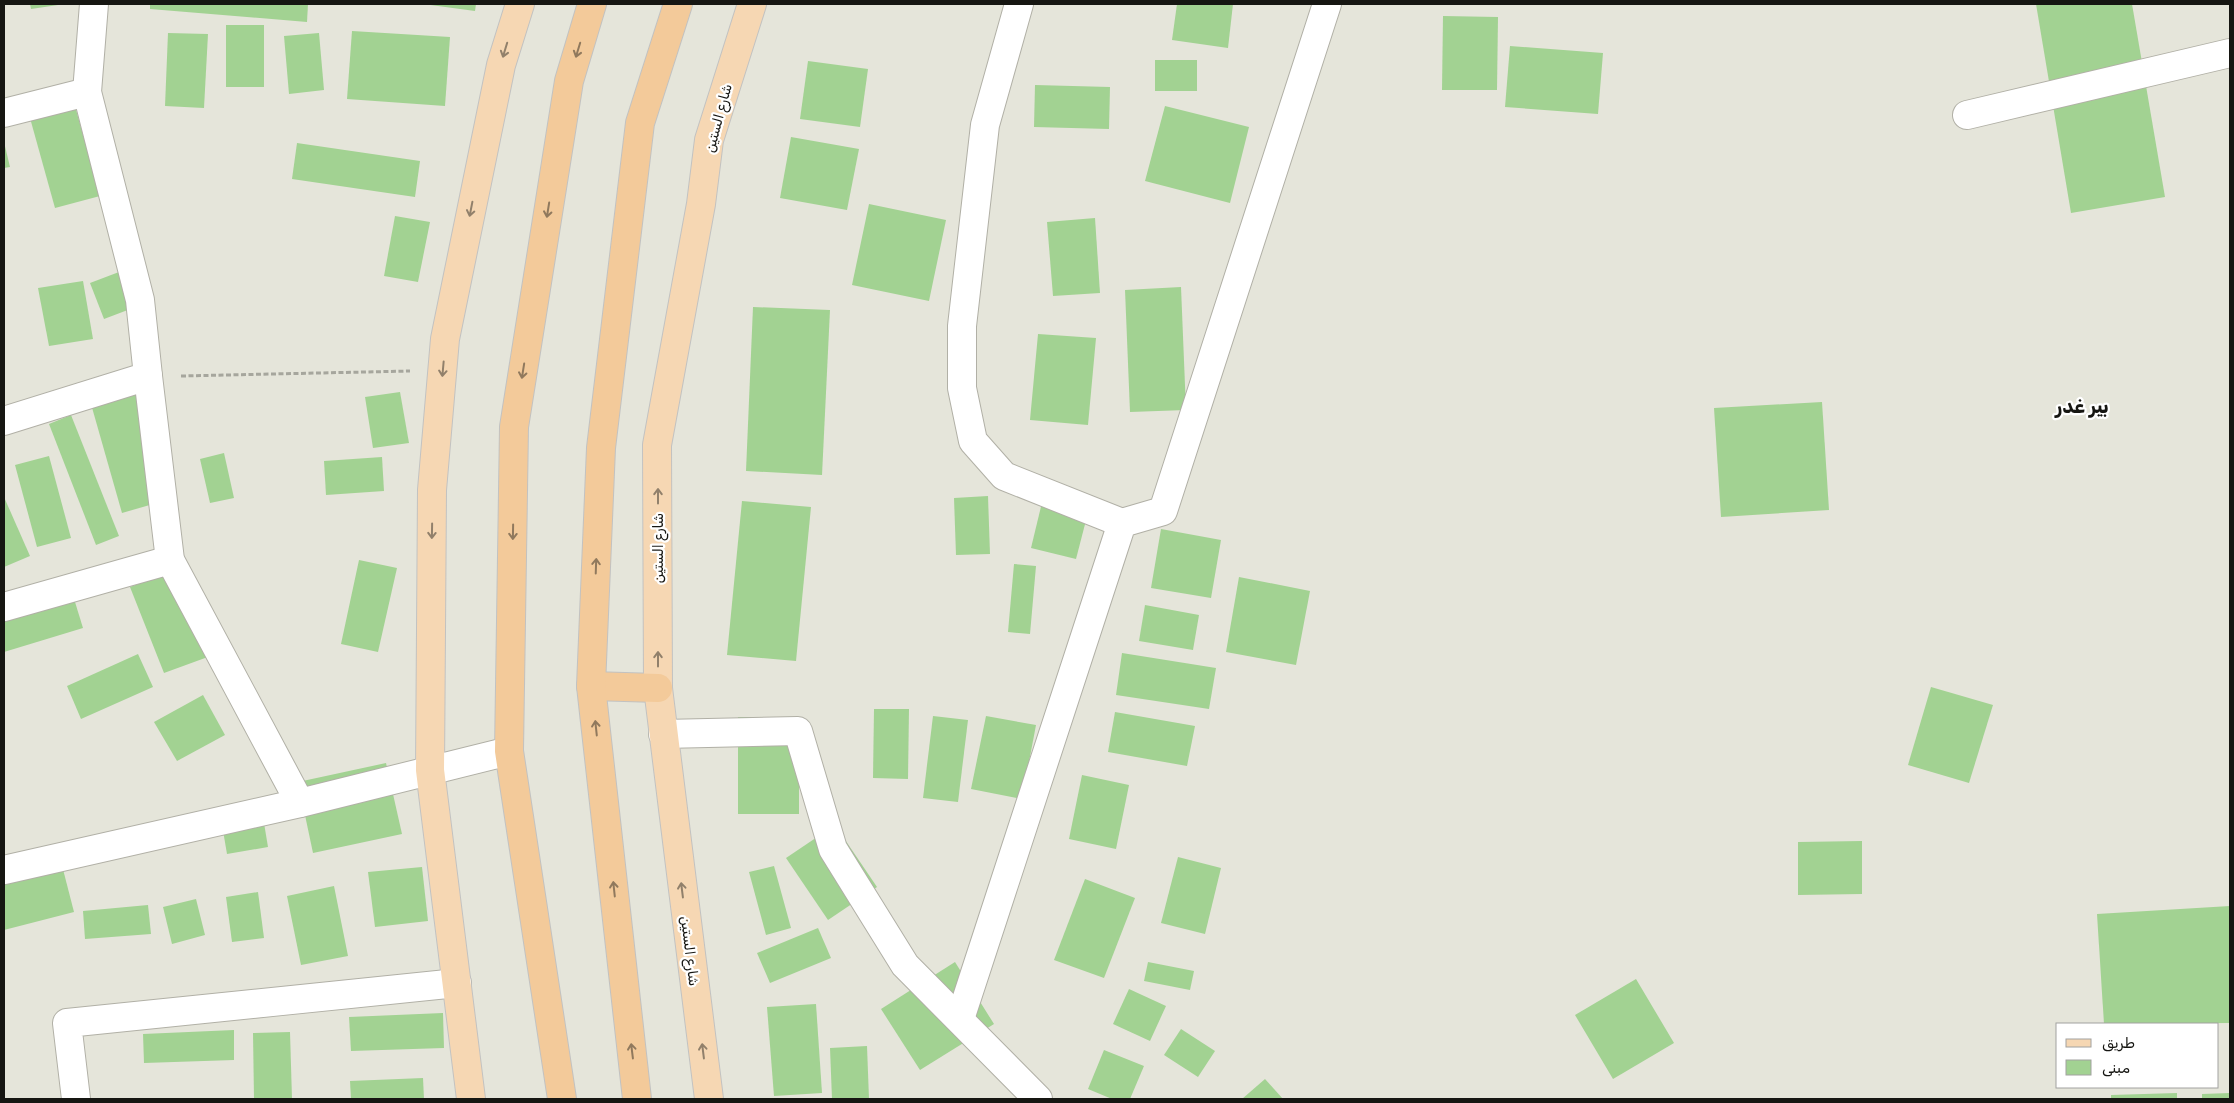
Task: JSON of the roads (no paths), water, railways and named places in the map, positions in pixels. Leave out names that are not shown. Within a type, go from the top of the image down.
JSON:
[{"type":"highway","points":[[562,1099],[509,751],[514,427],[569,81],[592,4]]},
{"type":"highway","points":[[637,1099],[591,686],[601,448],[639,132],[678,4]]},
{"type":"highway","points":[[591,686],[658,688]]},
{"type":"main road","points":[[471,1099],[430,770],[432,490],[445,339],[501,65],[520,4]]},
{"type":"main road","name":"شارع الستين","points":[[709,1099],[658,688],[657,445],[699,213],[709,140],[752,4]]},
{"type":"street","points":[[94,4],[87,92],[140,300],[170,560],[300,803]]},
{"type":"street","points":[[1020,4],[985,125],[962,326],[964,397],[973,441],[1004,476],[1122,523],[1163,511],[1327,4]]},
{"type":"street","points":[[1967,115],[2230,53]]},
{"type":"street","points":[[4,113],[87,92]]},
{"type":"street","points":[[4,420],[148,376]]},
{"type":"street","points":[[960,1019],[1122,523]]},
{"type":"street","points":[[4,606],[170,560]]},
{"type":"street","points":[[663,734],[798,731],[833,849],[905,965],[1038,1099]]},
{"type":"street","points":[[4,870],[300,803],[509,751]]},
{"type":"street","points":[[76,1099],[66,1023],[458,983]]},
{"type":"district","name":"بير غدر","points":[[2082,406]]}]
